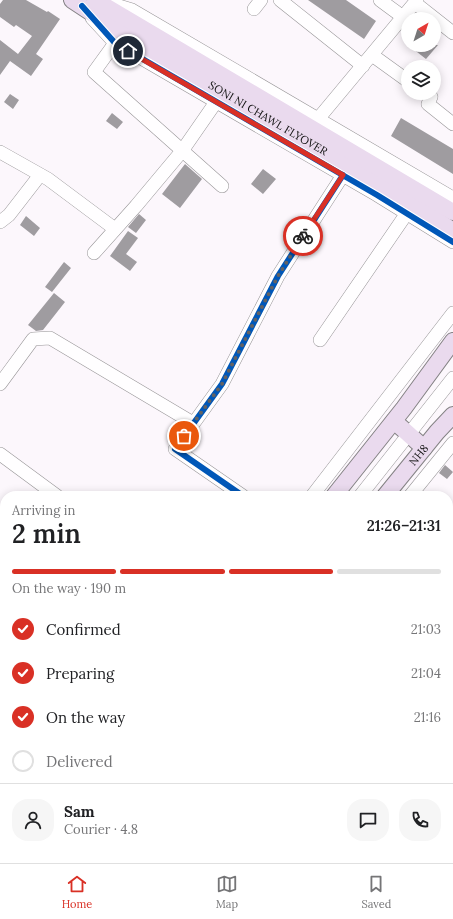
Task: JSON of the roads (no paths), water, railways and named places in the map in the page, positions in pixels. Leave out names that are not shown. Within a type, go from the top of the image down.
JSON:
[{"type":"main road","name":"SONI NI CHAWL FLYOVER","points":[[83,2],[120,32],[403,197],[453,231]]},
{"type":"main road","name":"SONI NI CHAWL FLYOVER","points":[[120,32],[453,212]]},
{"type":"main road","points":[[338,491],[394,421],[453,341]]},
{"type":"main road","name":"NH8","points":[[389,491],[453,415]]},
{"type":"main road","points":[[394,421],[424,448]]},
{"type":"street","points":[[101,0],[132,10],[453,198]]},
{"type":"street","points":[[280,0],[363,66]]},
{"type":"street","points":[[380,0],[401,16]]},
{"type":"street","points":[[407,12],[416,1],[453,33]]},
{"type":"street","points":[[318,119],[401,19]]},
{"type":"street","points":[[222,186],[94,72],[120,32],[216,102],[343,175],[453,242]]},
{"type":"street","points":[[372,55],[401,75]]},
{"type":"street","points":[[430,100],[428,104],[453,124]]},
{"type":"street","points":[[94,253],[182,151],[216,102]]},
{"type":"street","points":[[0,152],[48,178],[115,229]]},
{"type":"street","points":[[0,222],[9,215],[40,174]]},
{"type":"street","points":[[236,491],[175,449],[222,384],[278,276],[343,175]]},
{"type":"street","points":[[320,340],[407,213]]},
{"type":"street","points":[[316,491],[453,314]]},
{"type":"street","points":[[0,384],[33,339],[50,338],[193,423]]},
{"type":"street","points":[[364,491],[453,378]]},
{"type":"street","points":[[414,491],[453,443]]},
{"type":"street","points":[[0,454],[50,491]]}]
